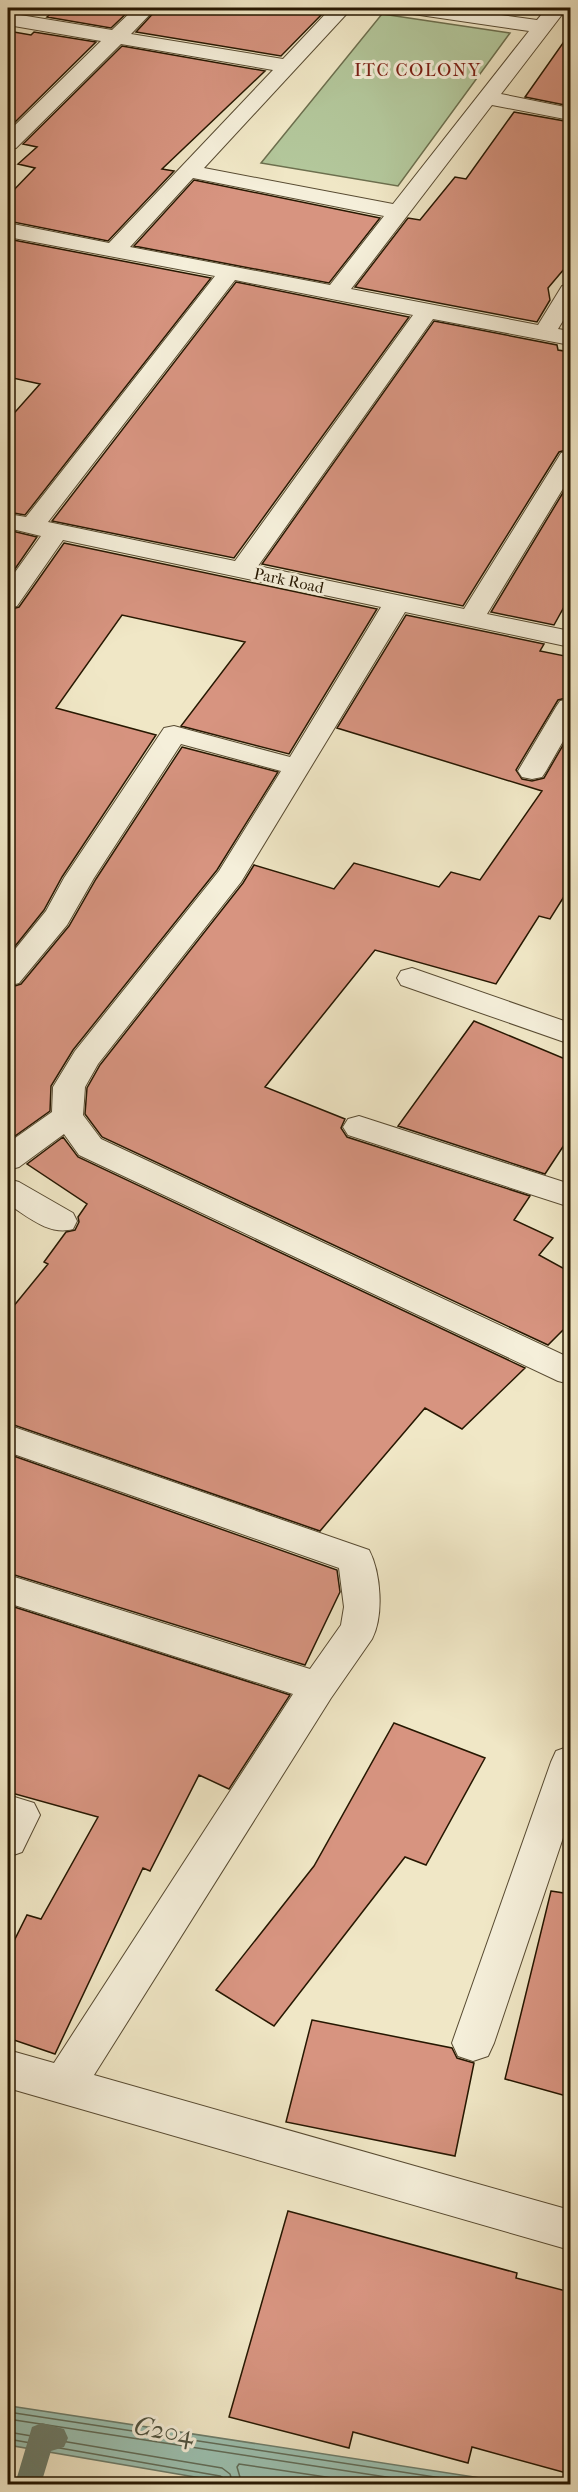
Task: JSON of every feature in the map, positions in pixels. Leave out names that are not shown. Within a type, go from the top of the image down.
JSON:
[{"type":"street","points":[[8,143],[146,8]]},
{"type":"street","points":[[114,250],[342,8]]},
{"type":"street","points":[[412,8],[542,27]]},
{"type":"street","points":[[336,293],[557,8]]},
{"type":"street","points":[[8,19],[287,66]]},
{"type":"street","points":[[487,98],[570,114]]},
{"type":"street","points":[[188,171],[399,212]]},
{"type":"street","points":[[10,235],[114,250],[570,338]]},
{"type":"street","points":[[20,524],[230,272]]},
{"type":"street","points":[[544,333],[570,291]]},
{"type":"street","points":[[242,570],[428,310]]},
{"type":"street","points":[[471,618],[570,458]]},
{"type":"street","name":"Park Road","points":[[20,524],[570,639]]},
{"type":"street","points":[[8,600],[57,531]]},
{"type":"street","points":[[397,603],[231,876],[86,1058],[69,1087],[67,1116],[90,1147],[570,1372]]},
{"type":"street","points":[[532,771],[570,707]]},
{"type":"street","points":[[8,976],[46,934],[69,902],[79,878],[174,734],[297,767]]},
{"type":"street","points":[[412,978],[570,1034]]},
{"type":"street","points":[[8,1158],[67,1116]]},
{"type":"street","points":[[359,1127],[570,1196]]},
{"type":"street","points":[[8,1190],[61,1221]]},
{"type":"street","points":[[8,1438],[356,1560],[362,1607],[359,1629],[318,1687],[64,2085]]},
{"type":"street","points":[[8,1589],[318,1687]]},
{"type":"street","points":[[473,2043],[570,1762]]},
{"type":"street","points":[[8,1811],[20,1815],[8,1840]]},
{"type":"street","points":[[8,2069],[570,2230]]},
{"type":"shaded area","points":[[382,14],[510,33],[398,186],[261,163]]},
{"type":"water","points":[[10,2406],[520,2484],[236,2484],[8,2445]]},
{"type":"building","points":[[57,8],[131,9],[111,28],[47,17]]},
{"type":"building","points":[[158,8],[328,8],[281,56],[136,32]]},
{"type":"building","points":[[8,31],[31,35],[34,32],[96,42],[8,129]]},
{"type":"building","points":[[570,33],[570,106],[525,97]]},
{"type":"building","points":[[122,46],[265,71],[162,169],[174,171],[108,241],[8,221],[8,196],[35,168],[18,164],[37,147],[23,144]]},
{"type":"building","points":[[514,112],[570,122],[570,262],[548,288],[550,300],[537,322],[355,287],[408,218],[420,220],[455,177],[466,179]]},
{"type":"building","points":[[194,180],[380,218],[329,283],[134,246]]},
{"type":"building","points":[[8,239],[211,278],[25,515],[8,512],[8,420],[40,384],[8,377]]},
{"type":"building","points":[[236,282],[409,317],[234,558],[52,521]]},
{"type":"building","points":[[434,321],[557,345],[558,350],[570,352],[570,449],[559,452],[463,606],[262,564]]},
{"type":"building","points":[[570,481],[570,596],[554,625],[491,612]]},
{"type":"building","points":[[8,530],[37,537],[8,579]]},
{"type":"building","points":[[64,543],[377,609],[289,754],[181,726],[245,642],[122,615],[56,708],[156,735],[62,877],[44,910],[8,955],[8,610],[19,607]]},
{"type":"building","points":[[406,615],[544,644],[540,651],[570,657],[570,697],[558,700],[516,770],[522,779],[532,781],[544,778],[570,733],[570,887],[550,919],[539,916],[496,984],[375,950],[265,1087],[345,1119],[341,1128],[347,1137],[530,1196],[514,1220],[553,1238],[539,1255],[570,1272],[570,1323],[548,1345],[102,1137],[85,1114],[87,1088],[100,1065],[243,883],[254,865],[334,889],[354,863],[439,887],[451,872],[480,880],[542,791],[337,728]]},
{"type":"building","points":[[182,747],[278,772],[217,870],[73,1050],[51,1086],[50,1111],[8,1141],[8,988],[21,984],[69,926],[96,879]]},
{"type":"building","points":[[474,1021],[570,1061],[570,1136],[545,1174],[398,1126]]},
{"type":"building","points":[[63,1137],[78,1157],[525,1368],[462,1429],[425,1408],[320,1531],[8,1423],[8,1313],[48,1264],[44,1262],[66,1232],[75,1230],[79,1222],[78,1217],[87,1204],[27,1164]]},
{"type":"building","points":[[8,1454],[337,1570],[340,1592],[305,1665],[8,1573]]},
{"type":"building","points":[[8,1605],[290,1695],[229,1789],[199,1775],[150,1871],[143,1868],[55,2054],[8,2038],[8,1953],[27,1915],[41,1919],[98,1817],[8,1792]]},
{"type":"building","points":[[394,1723],[485,1758],[426,1865],[405,1857],[274,2026],[216,1990],[314,1866]]},
{"type":"building","points":[[551,1891],[570,1894],[570,2097],[505,2079]]},
{"type":"building","points":[[312,2020],[452,2048],[457,2058],[474,2063],[455,2156],[286,2122]]},
{"type":"building","points":[[288,2211],[517,2273],[516,2278],[570,2292],[570,2474],[472,2447],[468,2463],[353,2432],[349,2448],[229,2417]]},
{"type":"waterway","name":"C204","points":[[28,2484],[42,2436],[54,2438]]},
{"type":"district","name":"ITC COLONY","points":[[418,70]]}]
